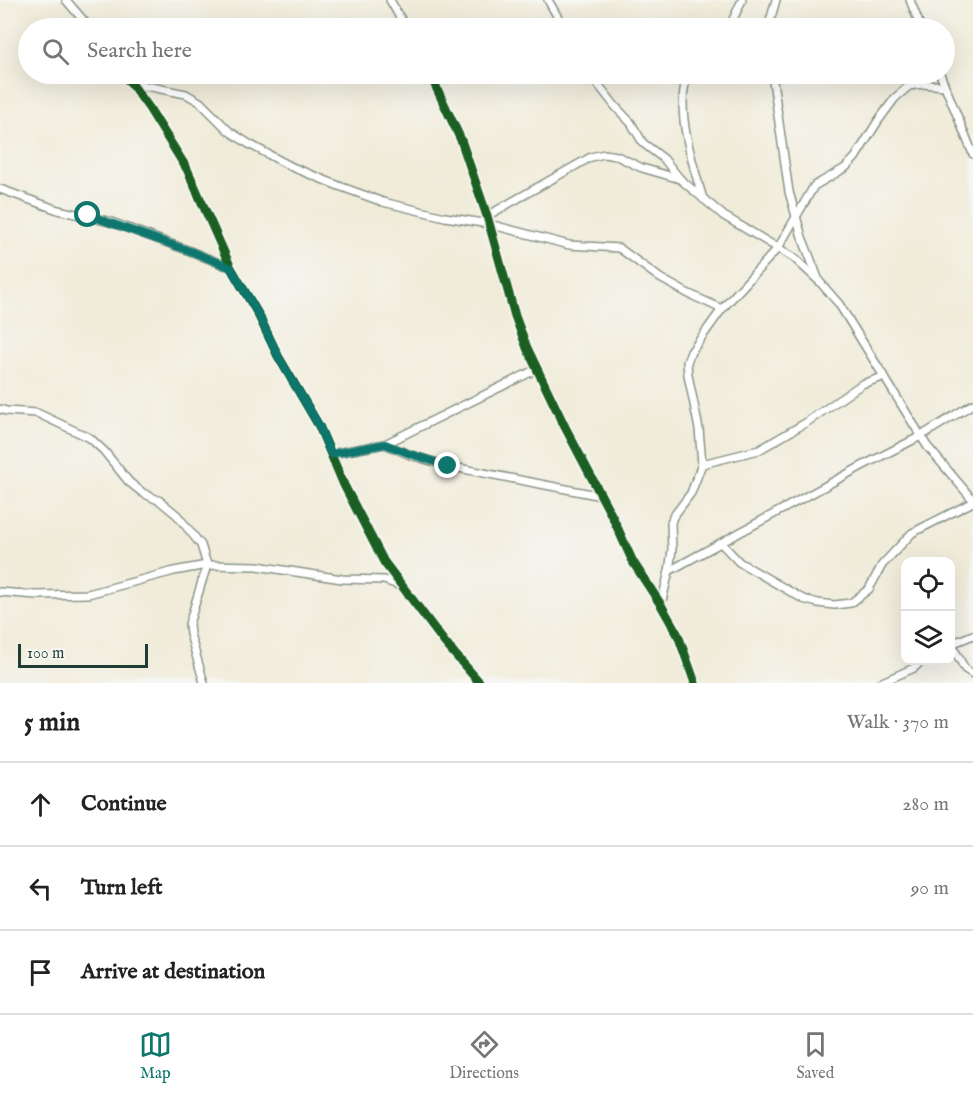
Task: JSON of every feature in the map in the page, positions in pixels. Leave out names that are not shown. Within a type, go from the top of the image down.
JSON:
[{"type":"street","points":[[66,0],[81,18]]},
{"type":"street","points":[[390,0],[400,18]]},
{"type":"street","points":[[548,0],[558,18]]},
{"type":"street","points":[[734,18],[742,0]]},
{"type":"street","points":[[771,18],[776,0]]},
{"type":"street","points":[[910,0],[917,18]]},
{"type":"street","points":[[132,84],[187,169],[231,268],[319,426],[344,485],[384,562],[444,643],[480,683]]},
{"type":"street","points":[[136,84],[186,94],[200,102],[229,131],[249,144],[292,167],[339,186],[383,202],[445,218],[488,220],[569,245],[619,248],[625,250],[660,278],[722,309]]},
{"type":"street","points":[[435,84],[461,140],[488,220],[515,316],[537,369],[633,562],[678,635],[695,683]]},
{"type":"street","points":[[598,84],[631,123],[643,143],[664,159],[680,179],[724,216],[793,257],[819,281],[839,304],[932,453],[973,501],[912,533],[882,565],[869,589],[851,603],[826,604],[804,599],[739,562],[721,543]]},
{"type":"street","points":[[684,84],[683,107],[694,169],[703,199]]},
{"type":"street","points":[[773,84],[789,192],[819,281]]},
{"type":"street","points":[[661,604],[672,550],[671,523],[673,517],[692,493],[702,464],[699,429],[688,375],[687,362],[691,352],[722,309],[778,248],[814,186],[845,168],[855,158],[895,98],[909,87],[923,84],[944,86],[972,150]]},
{"type":"street","points":[[488,220],[591,157],[604,153],[617,156],[642,168],[680,179]]},
{"type":"street","points":[[0,189],[57,210],[88,215],[111,222],[231,268]]},
{"type":"street","points":[[331,454],[385,444],[537,369]]},
{"type":"street","points":[[702,464],[759,450],[814,417],[862,384],[883,377]]},
{"type":"street","points":[[669,570],[862,465],[921,436],[973,404]]},
{"type":"street","points":[[0,409],[36,413],[90,438],[104,451],[129,482],[143,493],[160,501],[177,515],[201,545],[207,566],[189,624],[204,683]]},
{"type":"street","points":[[385,444],[448,466],[602,496]]},
{"type":"street","points":[[0,592],[36,595],[87,594],[174,571],[207,566],[257,566],[342,579],[384,580],[401,586]]},
{"type":"street","points":[[973,635],[951,644],[965,669],[973,674]]},
{"type":"street","points":[[880,683],[917,665]]},
{"type":"cycle path","points":[[132,84],[187,169],[231,268],[319,426],[344,485],[384,562],[445,643],[480,683]]},
{"type":"cycle path","points":[[435,84],[461,140],[527,348],[633,562],[678,635],[695,683]]},
{"type":"route","points":[[88,215],[231,268],[258,314],[278,356],[308,405],[331,454],[363,450],[385,444],[448,466]]}]
